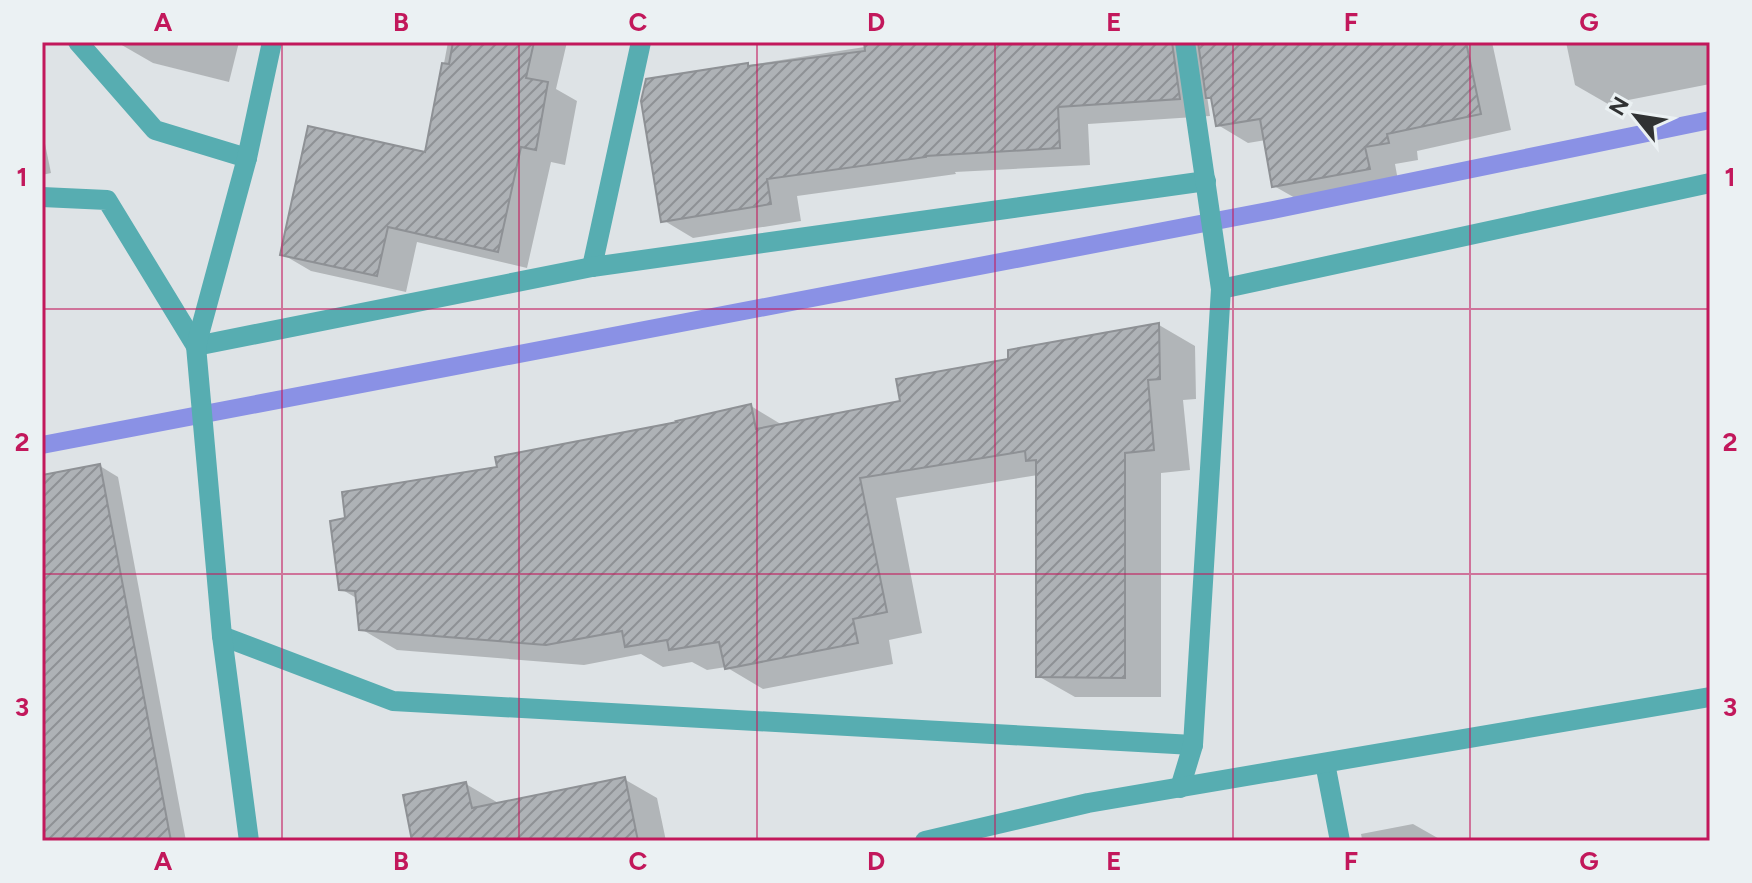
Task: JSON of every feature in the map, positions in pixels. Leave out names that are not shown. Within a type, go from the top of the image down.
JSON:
[{"type":"street","points":[[78,42],[155,130],[247,158]]},
{"type":"street","points":[[249,841],[222,636],[196,346],[247,158],[272,42]]},
{"type":"street","points":[[592,267],[641,42]]},
{"type":"street","points":[[1180,788],[1193,745],[1221,289],[1185,42]]},
{"type":"street","points":[[196,346],[592,267],[1206,181]]},
{"type":"street","points":[[1221,289],[1710,183]]},
{"type":"street","points":[[42,197],[107,200],[196,346]]},
{"type":"street","points":[[222,636],[393,701],[1193,745]]},
{"type":"street","points":[[925,841],[1088,803],[1710,697]]},
{"type":"street","points":[[1325,763],[1340,841]]},
{"type":"building","points":[[453,42],[534,42],[526,78],[548,82],[536,150],[521,147],[498,252],[388,227],[377,276],[280,255],[308,126],[425,152],[442,63],[449,64]]},
{"type":"building","points":[[864,42],[1172,42],[1180,99],[1058,107],[1060,148],[926,156],[767,179],[771,204],[661,222],[641,101],[646,79],[748,63],[748,66],[865,51]]},
{"type":"building","points":[[1198,42],[1466,42],[1481,114],[1387,134],[1389,143],[1365,147],[1370,169],[1272,187],[1260,119],[1216,126],[1211,98],[1206,98]]},
{"type":"building","points":[[1159,323],[1160,379],[1148,380],[1154,450],[1125,453],[1125,678],[1036,677],[1036,460],[1026,461],[1025,451],[860,478],[887,612],[853,619],[858,643],[725,669],[719,642],[669,650],[667,640],[625,647],[622,631],[546,645],[359,630],[355,591],[339,590],[330,521],[345,518],[342,492],[497,467],[495,457],[677,422],[751,404],[756,429],[900,401],[896,379],[1008,359],[1008,350]]},
{"type":"building","points":[[100,464],[171,841],[42,841],[42,475]]},
{"type":"building","points":[[625,777],[638,841],[412,841],[403,795],[466,782],[472,808]]},
{"type":"waterway","points":[[42,445],[1273,210],[1710,120]]}]
